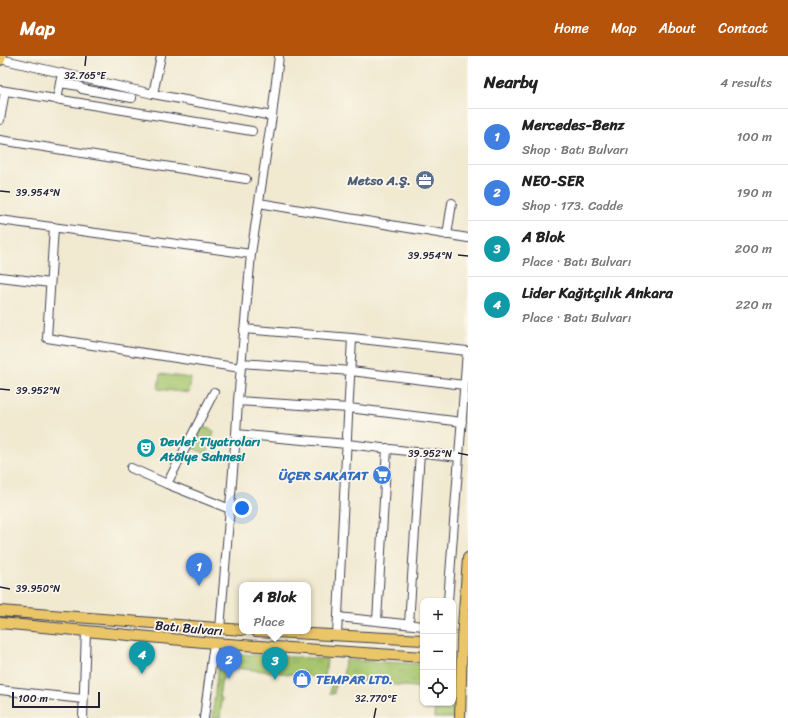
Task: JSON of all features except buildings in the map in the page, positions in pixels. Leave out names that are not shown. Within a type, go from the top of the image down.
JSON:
[{"type":"main road","points":[[0,60],[1,56]]},
{"type":"main road","points":[[460,718],[461,642],[468,558]]},
{"type":"main road","name":"Batı Bulvarı","points":[[0,610],[239,630]]},
{"type":"main road","points":[[464,617],[468,628]]},
{"type":"main road","name":"Batı Bulvarı","points":[[0,623],[214,643],[420,657]]},
{"type":"main road","points":[[305,634],[420,640]]},
{"type":"main road","points":[[461,684],[468,676]]},
{"type":"street","points":[[153,94],[161,56]]},
{"type":"street","points":[[220,629],[251,254],[272,116],[279,56]]},
{"type":"street","points":[[0,60],[133,90],[272,116]]},
{"type":"street","points":[[57,100],[62,73]]},
{"type":"street","points":[[60,83],[79,86],[82,89],[132,98]]},
{"type":"street","points":[[130,112],[133,90]]},
{"type":"street","points":[[0,120],[2,91],[252,131]]},
{"type":"street","points":[[0,140],[246,179]]},
{"type":"street","points":[[259,203],[468,238]]},
{"type":"street","points":[[448,235],[452,203]]},
{"type":"street","points":[[0,220],[251,254]]},
{"type":"street","points":[[54,227],[47,338],[241,365],[351,371],[464,385]]},
{"type":"street","points":[[0,277],[50,284]]},
{"type":"street","points":[[244,329],[352,338],[467,351],[448,598]]},
{"type":"street","points":[[337,636],[352,338]]},
{"type":"street","points":[[167,484],[214,392]]},
{"type":"street","points":[[238,401],[349,408],[462,422]]},
{"type":"street","points":[[236,434],[387,448],[459,457]]},
{"type":"street","points":[[377,621],[387,448]]},
{"type":"street","points":[[409,624],[420,452]]},
{"type":"street","points":[[131,468],[230,509]]},
{"type":"street","points":[[338,617],[420,626]]},
{"type":"street","points":[[82,718],[86,631]]},
{"type":"street","points":[[204,718],[214,643]]},
{"type":"street","points":[[0,690],[83,699]]},
{"type":"green space","points":[[160,374],[191,378],[189,393],[158,389]]},
{"type":"green space","points":[[201,426],[214,431],[207,454],[194,449]]},
{"type":"green space","points":[[223,653],[327,659],[325,678],[226,667],[219,697],[222,698],[220,718],[212,718],[219,657]]},
{"type":"green space","points":[[345,660],[420,664],[420,688],[343,679]]},
{"type":"green space","points":[[331,680],[336,680],[334,694],[330,694]]},
{"type":"green space","points":[[435,706],[455,706],[455,718],[434,718]]},
{"type":"place","name":"Metso A.Ş.","points":[[425,180]]},
{"type":"place","name":"Devlet Tiyatroları Atölye Sahnesi","points":[[146,448]]},
{"type":"place","name":"ÜÇER SAKATAT","points":[[382,475]]},
{"type":"place","name":"Mercedes-Benz","points":[[199,586]]},
{"type":"place","name":"Lider Kağıtçılık Ankara","points":[[142,674]]},
{"type":"place","name":"NEO-SER","points":[[229,679]]},
{"type":"place","name":"TEMPAR LTD.","points":[[302,679]]},
{"type":"place","name":"A Blok","points":[[275,680]]}]
